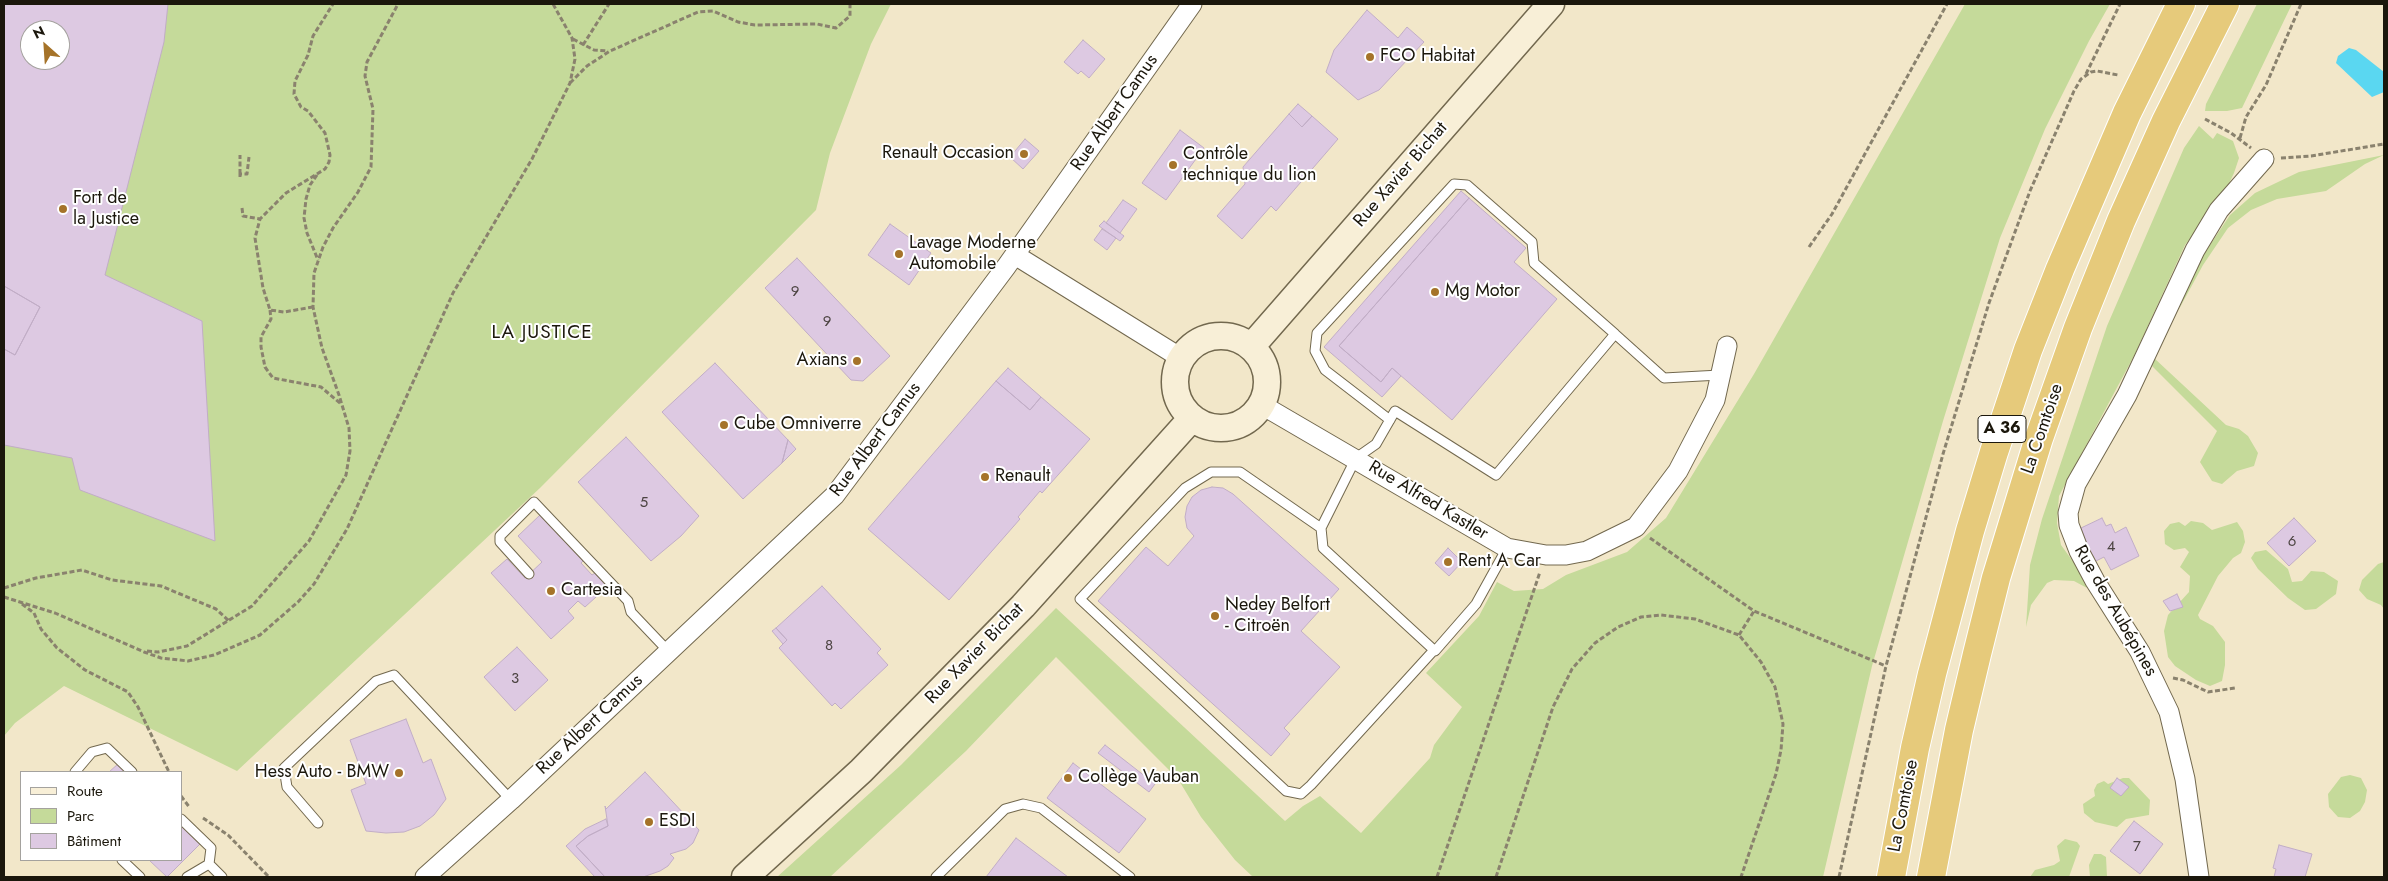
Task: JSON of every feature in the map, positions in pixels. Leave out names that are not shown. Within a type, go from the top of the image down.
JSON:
[{"type":"highway","name":"La Comtoise","points":[[1891,877],[1915,748],[1932,674],[1970,531],[1994,452],[2028,350],[2060,269],[2126,113],[2181,4]]},
{"type":"highway","name":"La Comtoise","points":[[1931,877],[1959,730],[1977,654],[1999,570],[2039,438],[2078,328],[2122,221],[2166,121],[2225,4]]},
{"type":"main road","name":"Rue Xavier Bichat","points":[[1252,347],[1551,4]]},
{"type":"main road","points":[[1222,335],[1238,338],[1252,347],[1262,359],[1267,374],[1267,390],[1262,405],[1251,417],[1237,425],[1222,428],[1206,426],[1192,418],[1183,408],[1177,397],[1175,377],[1181,358],[1192,346],[1206,338],[1222,335]]},
{"type":"main road","name":"Rue Xavier Bichat","points":[[745,877],[861,771],[1023,606],[1192,418]]},
{"type":"street","name":"Rue Albert Camus","points":[[425,877],[511,800],[836,495],[1015,255],[1192,4]]},
{"type":"street","name":"Rue des Aubépines","points":[[2200,877],[2185,779],[2169,712],[2140,652],[2091,574],[2073,537],[2068,513],[2076,484],[2127,394],[2195,250],[2219,210],[2264,158]]},
{"type":"street","points":[[1015,255],[1181,358]]},
{"type":"street","name":"Rue Alfred Kastler","points":[[1262,405],[1356,458],[1507,548],[1546,555],[1566,555],[1587,551],[1636,527],[1678,471],[1715,400],[1726,346]]},
{"type":"lane","points":[[1390,420],[1325,370],[1315,351],[1317,333],[1454,184],[1466,185],[1532,242],[1534,263],[1664,378],[1720,375]]},
{"type":"lane","points":[[1434,650],[1323,548],[1320,528],[1356,458],[1376,444],[1395,411],[1496,475],[1615,334]]},
{"type":"lane","points":[[1320,528],[1240,472],[1212,472],[1185,488],[1080,599],[1286,791],[1300,794],[1311,786],[1434,650],[1436,651],[1476,604],[1507,548]]},
{"type":"lane","points":[[529,574],[500,542],[500,536],[534,502],[628,601],[631,612],[669,652]]},
{"type":"lane","points":[[318,822],[288,787],[284,768],[376,681],[394,675],[511,800]]},
{"type":"lane","points":[[76,771],[92,752],[107,748],[131,771]]},
{"type":"lane","points":[[936,877],[1005,809],[1023,804],[1041,808],[1130,877]]},
{"type":"lane","points":[[182,820],[211,848],[209,864]]},
{"type":"lane","points":[[123,861],[140,877]]},
{"type":"lane","points":[[187,877],[209,864]]},
{"type":"lane","points":[[209,864],[222,877]]},
{"type":"path","points":[[333,4],[313,36],[308,55],[295,81],[294,94],[301,108],[308,111],[325,133],[330,155],[325,168],[286,194],[260,219],[255,238],[263,288],[271,319],[261,337],[265,367],[273,378],[322,387],[342,405]]},
{"type":"path","points":[[141,651],[158,652],[187,646],[252,606],[309,541],[346,475],[350,451],[349,428],[322,348],[313,307],[314,273],[332,228],[358,192],[371,167],[373,109],[365,76],[367,62],[398,4]]},
{"type":"path","points":[[4,597],[54,613],[161,658],[188,661],[214,655],[260,635],[298,602],[314,584],[347,529],[453,293],[532,159],[570,84],[575,59],[572,38],[553,4]]},
{"type":"path","points":[[583,45],[609,4]]},
{"type":"path","points":[[570,84],[587,66],[610,51],[698,12],[713,11],[738,22],[755,24],[817,24],[836,28],[850,16],[850,4]]},
{"type":"path","points":[[1809,247],[1832,214],[1947,4]]},
{"type":"path","points":[[1839,877],[1886,666],[1940,464],[1989,303],[2051,141],[2074,91],[2086,75],[2120,4]]},
{"type":"path","points":[[2240,138],[2246,117],[2266,85],[2301,4]]},
{"type":"path","points":[[572,38],[583,45],[601,52],[610,51]]},
{"type":"path","points":[[2086,75],[2097,71],[2118,75]]},
{"type":"path","points":[[2205,119],[2240,138],[2264,158],[2311,156],[2384,144]]},
{"type":"path","points":[[240,155],[240,176],[247,174],[249,156]]},
{"type":"path","points":[[318,172],[310,185],[304,218],[307,233],[318,260]]},
{"type":"path","points":[[242,208],[243,216],[260,219]]},
{"type":"path","points":[[270,310],[284,312],[313,307]]},
{"type":"path","points":[[1636,527],[1754,611],[1886,666]]},
{"type":"path","points":[[1437,877],[1546,555]]},
{"type":"path","points":[[4,588],[36,578],[82,570],[112,580],[161,586],[216,609],[229,621]]},
{"type":"path","points":[[18,601],[34,613],[41,629],[57,648],[85,670],[128,692],[138,707],[169,771]]},
{"type":"path","points":[[1739,635],[1754,611]]},
{"type":"path","points":[[1496,877],[1553,707],[1572,669],[1595,643],[1630,621],[1661,615],[1695,619],[1739,635],[1761,662],[1775,687],[1783,724],[1776,774],[1741,877]]},
{"type":"path","points":[[2156,682],[2170,677],[2183,680],[2208,692],[2235,688]]},
{"type":"path","points":[[182,797],[195,813],[228,835],[269,877]]},
{"type":"green space","points":[[4,4],[891,4],[871,44],[830,153],[816,210],[540,488],[237,771],[64,686],[15,723],[4,736]]},
{"type":"green space","points":[[1965,4],[2110,4],[2089,41],[2045,129],[2000,238],[1943,421],[1872,666],[1823,877],[1253,877],[1235,860],[1201,817],[1178,779],[1056,657],[966,751],[830,877],[777,877],[901,765],[1056,608],[1285,821],[1303,806],[1320,796],[1361,833],[1430,758],[1434,745],[1462,707],[1426,673],[1479,616],[1497,582],[1514,591],[1543,589],[1566,575],[1627,552],[1666,518],[1754,374]]},
{"type":"green space","points":[[2257,4],[2292,4],[2242,108],[2227,111],[2205,111],[2206,104]]},
{"type":"green space","points":[[2199,126],[2213,139],[2217,133],[2233,141],[2239,158],[2234,173],[2224,194],[2185,245],[2135,354],[2059,496],[2057,523],[2061,545],[2077,567],[2087,588],[2074,581],[2054,580],[2047,583],[2031,605],[2026,627],[2030,565],[2042,519],[2107,326],[2184,148]]},
{"type":"green space","points":[[2384,155],[2365,164],[2326,191],[2277,199],[2251,210],[2228,228],[2203,265],[2178,311],[2202,257],[2230,215],[2255,193],[2299,172]]},
{"type":"green space","points":[[2154,358],[2226,425],[2239,429],[2248,436],[2258,453],[2254,466],[2237,471],[2222,484],[2212,481],[2200,462],[2217,431],[2152,366]]},
{"type":"green space","points":[[2191,521],[2203,523],[2212,530],[2237,522],[2243,531],[2245,542],[2241,553],[2233,558],[2218,576],[2198,615],[2200,619],[2213,626],[2225,642],[2225,665],[2222,681],[2210,686],[2196,680],[2175,666],[2168,657],[2164,631],[2168,615],[2189,592],[2190,576],[2180,567],[2189,552],[2185,548],[2174,550],[2165,544],[2164,531],[2170,524],[2179,522],[2185,526]]},
{"type":"green space","points":[[2266,550],[2288,569],[2292,582],[2302,581],[2311,571],[2324,572],[2338,581],[2336,594],[2316,609],[2305,610],[2288,598],[2258,569],[2251,558],[2255,552]]},
{"type":"green space","points":[[2384,562],[2384,609],[2381,605],[2367,599],[2359,590],[2362,580],[2378,564]]},
{"type":"green space","points":[[2350,775],[2361,778],[2367,790],[2365,802],[2360,811],[2350,818],[2338,817],[2329,807],[2328,794],[2341,777]]},
{"type":"green space","points":[[2123,778],[2129,778],[2150,800],[2149,815],[2126,819],[2117,827],[2095,822],[2084,813],[2083,804],[2095,796],[2094,790],[2097,784],[2104,781],[2108,784]]},
{"type":"green space","points":[[2065,839],[2077,842],[2080,846],[2069,877],[2030,877],[2035,870],[2054,865],[2060,861],[2057,846]]},
{"type":"green space","points":[[2094,854],[2101,854],[2106,857],[2107,877],[2090,877],[2089,865]]},
{"type":"water","points":[[2349,48],[2356,50],[2384,72],[2384,92],[2372,97],[2336,63],[2338,56]]},
{"type":"building","name":"Fort de la Justice","points":[[4,4],[168,4],[164,42],[105,275],[202,321],[215,541],[80,490],[72,458],[4,445],[4,349],[15,355],[40,307],[4,286]]},
{"type":"building","name":"FCO Habitat","points":[[1367,10],[1398,38],[1407,27],[1424,42],[1379,90],[1358,100],[1326,72],[1334,50]]},
{"type":"building","points":[[1083,40],[1105,59],[1089,78],[1081,71],[1078,74],[1064,62]]},
{"type":"building","points":[[1298,104],[1312,116],[1302,127],[1289,114]]},
{"type":"building","points":[[1289,114],[1302,127],[1312,116],[1338,139],[1276,211],[1271,206],[1242,239],[1217,216],[1245,184],[1243,167]]},
{"type":"building","name":"Contrôle technique du lion","points":[[1180,130],[1204,148],[1166,200],[1142,183]]},
{"type":"building","name":"Renault Occasion","points":[[1025,139],[1039,151],[1023,169],[1010,157]]},
{"type":"building","points":[[1461,191],[1469,198],[1339,346],[1381,382],[1392,368],[1401,376],[1382,397],[1324,347]]},
{"type":"building","points":[[1469,198],[1526,248],[1514,262],[1557,299],[1452,420],[1392,368],[1381,382],[1339,346]]},
{"type":"building","points":[[1123,200],[1137,209],[1120,233],[1106,223]]},
{"type":"building","points":[[1104,221],[1124,236],[1120,241],[1099,226]]},
{"type":"building","name":"Lavage Moderne Automobile","points":[[890,224],[931,253],[909,285],[868,255]]},
{"type":"building","points":[[1102,229],[1116,238],[1107,250],[1094,240]]},
{"type":"building","points":[[797,258],[890,356],[863,381],[851,380],[765,288]]},
{"type":"building","points":[[4,286],[40,307],[15,355],[4,349]]},
{"type":"building","name":"Cube Omniverre","points":[[715,363],[788,440],[782,463],[743,499],[662,412]]},
{"type":"building","points":[[1008,368],[1041,397],[1030,410],[996,381]]},
{"type":"building","name":"Renault","points":[[996,381],[1030,410],[1041,397],[1090,439],[1042,493],[1040,491],[1018,517],[1020,519],[949,600],[868,529]]},
{"type":"building","points":[[626,437],[699,516],[681,536],[651,561],[578,482]]},
{"type":"building","points":[[788,440],[796,449],[782,463]]},
{"type":"building","name":"Nedey Belfort - Citroën","points":[[1212,487],[1223,488],[1233,494],[1339,589],[1301,631],[1340,667],[1284,728],[1290,734],[1271,756],[1098,601],[1146,547],[1168,566],[1194,536],[1187,528],[1185,517],[1187,506],[1192,497],[1201,490]]},
{"type":"building","points":[[540,515],[583,561],[581,563],[592,575],[595,573],[607,587],[585,607],[578,601],[568,611],[574,618],[551,639],[491,573],[507,559],[525,578],[542,562],[518,536]]},
{"type":"building","points":[[2102,518],[2106,526],[2111,524],[2115,533],[2126,527],[2139,556],[2111,570],[2104,557],[2094,562],[2081,528]]},
{"type":"building","points":[[2294,518],[2316,541],[2289,566],[2267,543]]},
{"type":"building","name":"Rent A Car","points":[[1448,548],[1462,562],[1449,576],[1435,563]]},
{"type":"building","points":[[822,586],[881,649],[877,653],[888,665],[841,709],[835,703],[832,706],[779,648],[787,640],[776,628]]},
{"type":"building","points":[[2177,594],[2183,607],[2170,611],[2163,601]]},
{"type":"building","points":[[776,628],[787,640],[783,644],[772,631]]},
{"type":"building","points":[[517,647],[548,680],[515,711],[484,677]]},
{"type":"building","name":"Hess Auto - BMW","points":[[406,719],[423,763],[431,759],[446,799],[434,815],[420,826],[404,832],[366,831],[351,790],[366,784],[350,740]]},
{"type":"building","points":[[1105,745],[1155,784],[1149,792],[1098,753]]},
{"type":"building","points":[[1073,763],[1146,819],[1119,853],[1047,798]]},
{"type":"building","points":[[118,764],[126,771],[110,771]]},
{"type":"building","name":"ESDI","points":[[645,772],[699,830],[693,843],[686,849],[670,854],[674,858],[668,866],[660,871],[643,877],[605,877],[576,846],[588,836],[608,826],[605,806],[606,809]]},
{"type":"building","points":[[2117,778],[2129,787],[2121,796],[2110,788]]},
{"type":"building","points":[[606,819],[608,826],[588,836],[576,846],[605,877],[595,877],[566,846],[585,829]]},
{"type":"building","points":[[2134,821],[2163,844],[2140,874],[2110,851]]},
{"type":"building","points":[[182,826],[201,843],[167,877],[150,861],[182,861]]},
{"type":"building","points":[[1016,838],[1068,877],[986,877]]},
{"type":"building","points":[[2279,845],[2312,854],[2305,877],[2274,877],[2276,869],[2273,868]]},
{"type":"place","name":"FCO Habitat","points":[[1370,57]]},
{"type":"place","name":"Renault Occasion","points":[[1024,154]]},
{"type":"place","name":"Contrôle technique du lion","points":[[1173,165]]},
{"type":"place","name":"Fort de la Justice","points":[[63,209]]},
{"type":"place","name":"Lavage Moderne Automobile","points":[[899,254]]},
{"type":"place","name":"Mg Motor","points":[[1435,292]]},
{"type":"place","name":"Axians","points":[[857,361]]},
{"type":"place","name":"Cube Omniverre","points":[[724,425]]},
{"type":"place","name":"Renault","points":[[985,477]]},
{"type":"place","name":"Rent A Car","points":[[1448,562]]},
{"type":"place","name":"Cartesia","points":[[551,591]]},
{"type":"place","name":"Nedey Belfort - Citroën","points":[[1215,616]]},
{"type":"place","name":"Hess Auto - BMW","points":[[399,773]]},
{"type":"place","name":"Collège Vauban","points":[[1068,778]]},
{"type":"place","name":"ESDI","points":[[649,822]]},
{"type":"district","name":"LA JUSTICE","points":[[542,333]]}]
